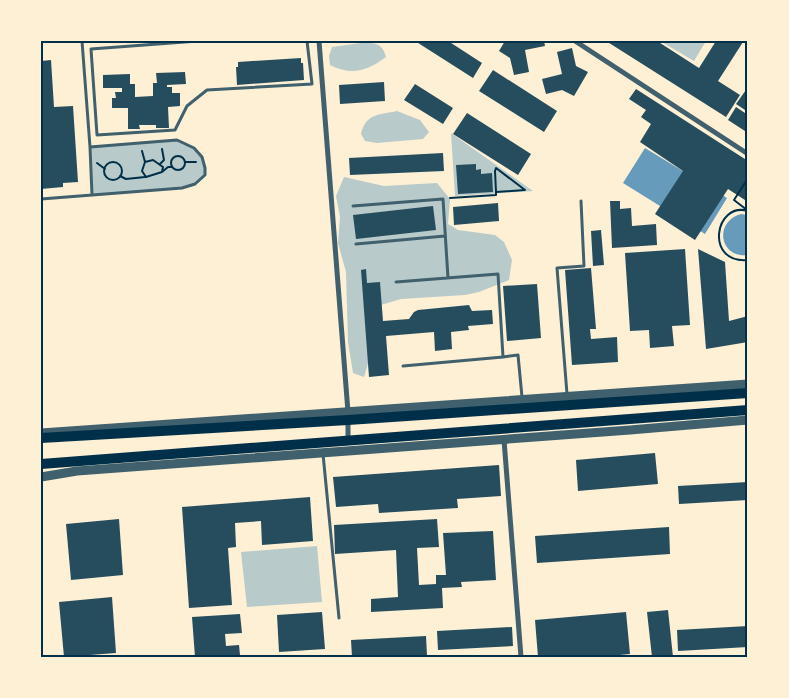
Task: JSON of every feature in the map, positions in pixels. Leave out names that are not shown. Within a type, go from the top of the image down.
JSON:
[{"type":"main road","points":[[43,436],[748,393]]},
{"type":"main road","points":[[42,464],[748,410]]},
{"type":"street","points":[[319,41],[348,416],[348,441]]},
{"type":"street","points":[[575,41],[748,154]]},
{"type":"street","points":[[348,416],[748,384]]},
{"type":"street","points":[[41,477],[77,471],[748,420]]},
{"type":"street","points":[[504,440],[521,657]]},
{"type":"lane","points":[[82,41],[92,195]]},
{"type":"lane","points":[[198,41],[91,49],[97,135],[175,130],[187,106],[207,90],[312,84],[308,41]]},
{"type":"lane","points":[[41,199],[182,188],[195,184],[205,175],[203,160],[194,148],[177,140],[90,147]]},
{"type":"lane","points":[[353,206],[443,199],[448,278]]},
{"type":"lane","points":[[568,397],[557,268],[584,266],[580,201]]},
{"type":"lane","points":[[356,244],[445,236]]},
{"type":"lane","points":[[396,282],[498,274],[503,357]]},
{"type":"lane","points":[[403,366],[518,356],[522,401]]},
{"type":"lane","points":[[322,453],[339,618]]},
{"type":"path","points":[[160,164],[164,160],[162,145],[169,141]]},
{"type":"path","points":[[141,143],[144,162],[142,171],[146,177]]},
{"type":"path","points":[[172,167],[172,160],[177,155],[184,157],[186,162]]},
{"type":"path","points":[[144,162],[153,160],[160,164],[162,172]]},
{"type":"path","points":[[186,162],[203,160]]},
{"type":"path","points":[[120,176],[126,179],[146,177],[162,172],[168,167],[176,170],[181,169],[185,166],[186,162]]},
{"type":"path","points":[[111,163],[117,163],[122,170],[120,176],[112,180],[107,178],[105,173],[106,166],[111,163]]},
{"type":"path","points":[[443,199],[496,195],[496,192],[525,190],[496,168],[496,192]]},
{"type":"path","points":[[748,178],[734,200],[748,210]]},
{"type":"path","points":[[748,210],[735,211],[727,216],[721,224],[718,233],[719,244],[724,252],[732,258],[748,260]]},
{"type":"shaded area","points":[[660,41],[706,41],[694,61]]},
{"type":"shaded area","points":[[361,43],[377,44],[382,48],[386,57],[366,69],[352,71],[330,65],[329,56],[332,47]]},
{"type":"shaded area","points":[[397,111],[420,120],[429,132],[423,139],[377,143],[365,141],[361,134],[366,122],[379,114]]},
{"type":"shaded area","points":[[451,133],[533,191],[455,196]]},
{"type":"shaded area","points":[[177,140],[195,150],[201,156],[205,175],[195,184],[182,188],[92,195],[90,147]]},
{"type":"shaded area","points":[[344,177],[384,186],[437,183],[450,199],[448,224],[458,230],[495,235],[504,242],[512,260],[509,280],[479,292],[465,295],[401,299],[374,307],[372,350],[364,377],[353,373],[348,342],[346,272],[338,243],[340,217],[336,196]]},
{"type":"shaded area","points":[[317,546],[322,602],[247,607],[241,552]]},
{"type":"water","points":[[645,148],[727,198],[705,234],[623,183]]},
{"type":"water","points":[[741,214],[748,215],[748,255],[739,255],[731,251],[726,246],[724,239],[726,224],[732,218]]},
{"type":"building","points":[[415,41],[448,41],[482,63],[473,78]]},
{"type":"building","points":[[505,41],[544,41],[545,46],[525,50],[529,72],[514,75],[510,58],[499,51]]},
{"type":"building","points":[[606,41],[657,41],[699,68],[716,41],[741,41],[743,42],[718,81],[740,95],[726,117]]},
{"type":"building","points":[[572,48],[576,66],[588,72],[574,96],[562,90],[546,94],[542,79],[562,74],[557,52]]},
{"type":"building","points":[[301,58],[304,80],[237,85],[236,67],[238,67],[238,62]]},
{"type":"building","points":[[51,60],[54,107],[73,106],[78,182],[63,183],[63,187],[41,189],[41,61]]},
{"type":"building","points":[[493,70],[557,111],[544,132],[479,91]]},
{"type":"building","points":[[185,72],[186,84],[167,85],[167,87],[172,87],[172,93],[180,93],[180,106],[168,107],[169,128],[156,128],[156,125],[139,125],[140,129],[128,129],[128,108],[112,108],[112,98],[116,98],[115,92],[122,92],[122,88],[103,88],[103,75],[130,74],[130,84],[135,84],[135,97],[153,96],[153,83],[157,83],[156,73]]},
{"type":"building","points":[[384,82],[385,101],[340,104],[339,85]]},
{"type":"building","points":[[415,84],[453,108],[443,124],[404,100]]},
{"type":"building","points":[[748,87],[748,112],[736,104]]},
{"type":"building","points":[[636,89],[748,161],[748,202],[728,189],[695,240],[655,214],[683,171],[640,142],[651,124],[641,117],[646,110],[629,99]]},
{"type":"building","points":[[736,107],[748,115],[748,133],[728,120]]},
{"type":"building","points":[[467,113],[531,154],[518,175],[453,134]]},
{"type":"building","points":[[443,153],[444,171],[350,175],[349,158]]},
{"type":"building","points":[[476,164],[476,170],[481,169],[481,174],[492,173],[493,192],[458,194],[456,165]]},
{"type":"building","points":[[610,201],[620,201],[620,209],[631,208],[632,226],[656,224],[657,245],[612,248]]},
{"type":"building","points":[[498,203],[499,221],[454,225],[453,207]]},
{"type":"building","points":[[433,206],[436,230],[356,239],[353,215]]},
{"type":"building","points":[[601,230],[604,265],[593,266],[591,231]]},
{"type":"building","points":[[685,249],[690,325],[672,326],[674,346],[650,348],[649,330],[630,331],[625,253]]},
{"type":"building","points":[[698,249],[725,262],[729,321],[748,316],[748,342],[706,349]]},
{"type":"building","points":[[591,268],[596,329],[590,329],[591,339],[617,337],[618,362],[572,365],[565,270]]},
{"type":"building","points":[[366,269],[367,283],[380,282],[383,321],[409,319],[418,310],[469,305],[472,311],[492,310],[493,324],[468,326],[469,330],[451,332],[452,349],[435,351],[434,332],[386,336],[389,375],[369,377],[361,270]]},
{"type":"building","points":[[537,284],[541,338],[507,341],[503,286]]},
{"type":"building","points":[[655,453],[658,484],[578,491],[576,460]]},
{"type":"building","points":[[499,465],[501,496],[457,499],[458,508],[379,513],[378,504],[336,507],[333,477]]},
{"type":"building","points":[[748,482],[748,500],[679,504],[678,486]]},
{"type":"building","points":[[310,497],[313,541],[262,545],[261,521],[235,523],[236,547],[228,548],[232,605],[189,608],[182,507]]},
{"type":"building","points":[[119,519],[123,575],[71,580],[66,524]]},
{"type":"building","points":[[437,519],[439,547],[417,548],[419,585],[436,584],[436,575],[446,575],[443,533],[493,531],[496,580],[461,582],[462,587],[442,588],[443,608],[371,612],[371,599],[398,597],[396,550],[335,554],[334,525]]},
{"type":"building","points":[[669,527],[670,554],[537,563],[535,536]]},
{"type":"building","points":[[112,597],[116,653],[64,657],[59,602]]},
{"type":"building","points":[[668,610],[673,657],[652,657],[647,612]]},
{"type":"building","points":[[322,612],[325,649],[279,652],[277,615]]},
{"type":"building","points":[[626,612],[630,654],[599,657],[538,657],[535,620]]},
{"type":"building","points":[[240,614],[242,633],[225,634],[226,646],[239,645],[240,655],[195,657],[192,617]]},
{"type":"building","points":[[748,626],[748,647],[678,651],[677,630]]},
{"type":"building","points":[[512,627],[513,646],[438,650],[437,631]]},
{"type":"building","points":[[426,636],[427,655],[352,657],[351,640]]}]
